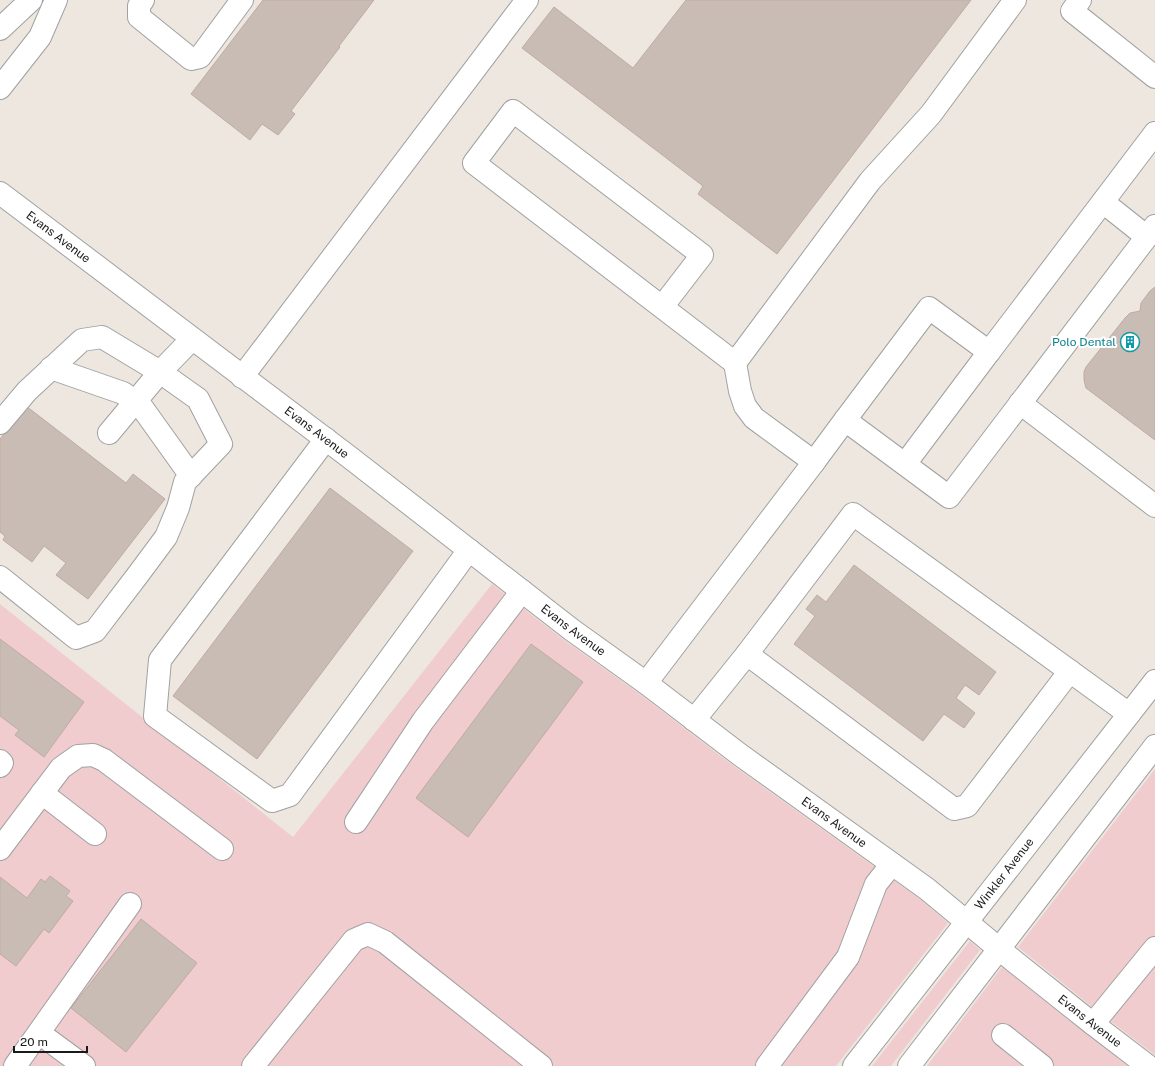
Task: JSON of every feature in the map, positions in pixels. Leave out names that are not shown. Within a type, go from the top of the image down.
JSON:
[{"type":"street","points":[[0,29],[31,0]]},
{"type":"street","points":[[0,88],[40,37],[56,0]]},
{"type":"street","points":[[143,0],[139,6],[140,17],[192,59],[200,57],[242,0]]},
{"type":"street","points":[[242,376],[527,0]]},
{"type":"street","points":[[735,363],[870,181],[931,114],[1015,0]]},
{"type":"street","points":[[1080,0],[1072,11],[1155,77]]},
{"type":"street","points":[[662,307],[702,255],[513,111],[474,163],[735,363],[740,392],[745,406],[754,418],[814,462]]},
{"type":"street","points":[[904,464],[1155,133]]},
{"type":"street","name":"Evans Avenue","points":[[0,193],[326,439],[572,630],[646,683],[738,754],[928,889],[966,922],[1093,1024],[1150,1062]]},
{"type":"street","points":[[845,420],[948,496],[1151,231],[1103,202]]},
{"type":"street","points":[[646,683],[929,308],[989,352]]},
{"type":"street","points":[[0,423],[27,391],[82,340],[102,337],[160,372],[198,399],[221,444],[185,482],[178,508],[166,537],[95,631],[76,638],[0,577]]},
{"type":"street","points":[[109,433],[160,372],[192,339]]},
{"type":"street","points":[[51,368],[123,393],[135,401],[141,406],[191,476]]},
{"type":"street","points":[[1020,403],[1155,506]]},
{"type":"street","points":[[326,439],[160,660],[155,716],[272,801],[290,795],[469,550]]},
{"type":"street","points":[[694,720],[853,514],[1129,714]]},
{"type":"street","points":[[356,822],[423,721],[522,591]]},
{"type":"street","points":[[746,654],[954,809],[967,806],[1070,671]]},
{"type":"street","name":"Winkler Avenue","points":[[854,1066],[1155,681]]},
{"type":"street","points":[[909,1066],[1155,746]]},
{"type":"street","points":[[0,849],[61,768],[78,756],[94,755],[104,760],[222,849]]},
{"type":"street","points":[[0,761],[2,763],[0,766]]},
{"type":"street","points":[[42,793],[95,834]]},
{"type":"street","points":[[767,1066],[848,957],[876,884],[892,864]]},
{"type":"street","points":[[15,1066],[130,904]]},
{"type":"street","points":[[254,1066],[354,940],[368,934],[385,942],[541,1066]]},
{"type":"street","points":[[1093,1024],[1155,948]]},
{"type":"street","points":[[39,1033],[84,1066]]},
{"type":"street","points":[[1003,1035],[1042,1066]]},
{"type":"shaded area","points":[[492,584],[564,640],[641,695],[731,764],[920,899],[948,923],[836,1066],[0,1066],[0,604],[293,837]]},
{"type":"shaded area","points":[[1155,769],[1155,1055],[1101,1014],[1018,947]]},
{"type":"shaded area","points":[[970,941],[980,950],[891,1066],[872,1066]]},
{"type":"shaded area","points":[[1002,967],[1086,1034],[1128,1066],[927,1066]]},
{"type":"building","points":[[263,0],[374,0],[291,111],[295,114],[278,135],[262,124],[250,140],[191,94]]},
{"type":"building","points":[[686,0],[971,0],[777,254],[698,194],[703,186],[522,48],[554,7],[633,68]]},
{"type":"building","name":"Polo Dental","points":[[1155,287],[1155,440],[1086,388],[1084,372],[1086,367],[1125,318],[1130,313],[1140,311],[1141,303]]},
{"type":"building","points":[[26,406],[126,483],[133,474],[165,499],[88,599],[56,575],[66,563],[44,546],[32,562],[3,540],[5,536],[0,532],[0,439]]},
{"type":"building","points":[[330,488],[413,551],[257,759],[173,696]]},
{"type":"building","points":[[854,565],[996,672],[979,695],[965,685],[956,698],[975,713],[964,728],[944,714],[923,741],[794,644],[815,616],[806,609],[817,595],[826,602]]},
{"type":"building","points":[[0,639],[84,702],[44,757],[15,735],[19,730],[0,716]]},
{"type":"building","points":[[531,644],[583,682],[468,837],[416,798]]},
{"type":"building","points":[[50,876],[70,891],[66,896],[73,901],[49,933],[44,929],[16,966],[0,954],[0,877],[27,898],[41,879],[45,882]]},
{"type":"building","points":[[141,919],[197,963],[126,1052],[71,1008]]},
{"type":"place","name":"Polo Dental","points":[[1130,342]]}]
